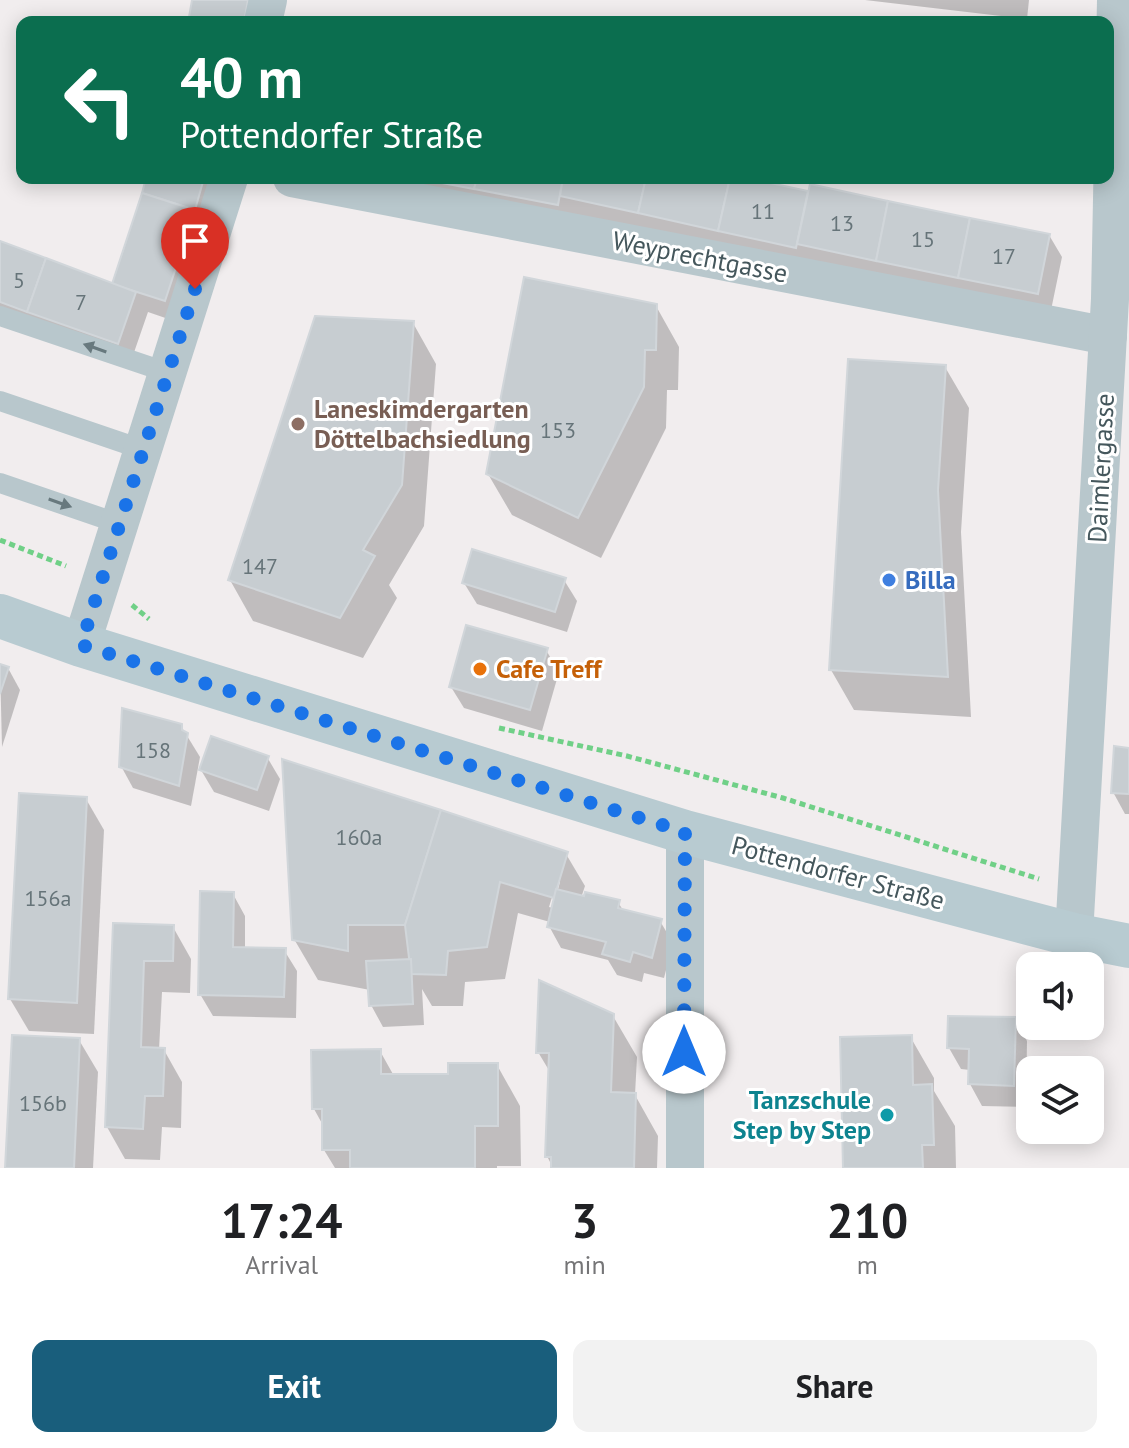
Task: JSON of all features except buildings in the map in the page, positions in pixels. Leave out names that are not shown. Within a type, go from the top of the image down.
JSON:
[{"type":"main road","name":"Pottendorfer Straße","points":[[0,616],[81,645],[685,832],[1075,916],[1129,946]]},
{"type":"street","name":"Daimlergasse","points":[[1075,916],[1108,336],[1120,300],[1116,0]]},
{"type":"street","points":[[81,645],[227,184]]},
{"type":"street","name":"Weyprechtgasse","points":[[323,184],[1108,336]]},
{"type":"street","points":[[685,832],[685,1168]]},
{"type":"lane","points":[[0,316],[169,373]]},
{"type":"lane","points":[[0,401],[144,450]]},
{"type":"lane","points":[[0,483],[120,524]]},
{"type":"path","points":[[0,540],[70,568]]},
{"type":"path","points":[[128,601],[146,618],[161,623]]},
{"type":"path","points":[[487,725],[627,756],[783,798],[1034,876],[1075,916]]},
{"type":"place","name":"Laneskimdergarten Döttelbachsiedlung","points":[[298,424]]},
{"type":"place","name":"Billa","points":[[889,580]]},
{"type":"place","name":"Cafe Treff","points":[[480,669]]},
{"type":"place","name":"Tanzschule Step by Step","points":[[887,1115]]},
{"type":"route","points":[[195,289],[81,645],[685,832],[684,1052]]}]
